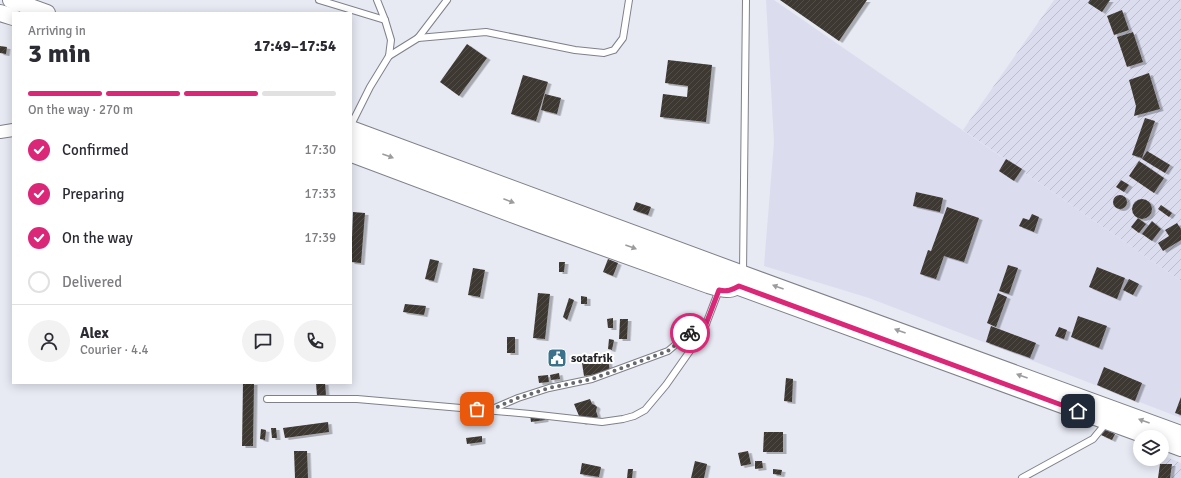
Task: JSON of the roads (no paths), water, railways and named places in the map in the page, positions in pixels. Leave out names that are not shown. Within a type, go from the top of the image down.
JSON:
[{"type":"street","points":[[11,0],[44,12]]},
{"type":"street","points":[[0,12],[12,17]]},
{"type":"street","points":[[352,129],[448,164],[741,280],[1133,431]]},
{"type":"street","points":[[0,132],[12,130]]},
{"type":"street","points":[[352,142],[1181,434]]},
{"type":"street","points":[[352,156],[538,226],[719,290],[733,290],[741,280]]},
{"type":"street","points":[[1169,444],[1181,448]]},
{"type":"lane","points":[[319,0],[385,20]]},
{"type":"lane","points":[[352,123],[370,87],[389,56],[391,40],[377,0]]},
{"type":"lane","points":[[389,56],[418,38],[447,0]]},
{"type":"lane","points":[[418,38],[486,32],[575,50],[604,53],[614,50],[623,38],[628,0]]},
{"type":"lane","points":[[741,280],[746,0]]},
{"type":"lane","points":[[267,399],[358,399],[534,414],[602,422],[623,419],[634,416],[644,410],[666,385],[692,348],[706,324],[719,290]]},
{"type":"lane","points":[[490,410],[518,398],[549,388],[592,379],[668,351],[694,330],[706,324]]},
{"type":"lane","points":[[1022,478],[1093,438],[1107,422]]},
{"type":"place","name":"sotafrik","points":[[557,358]]}]
